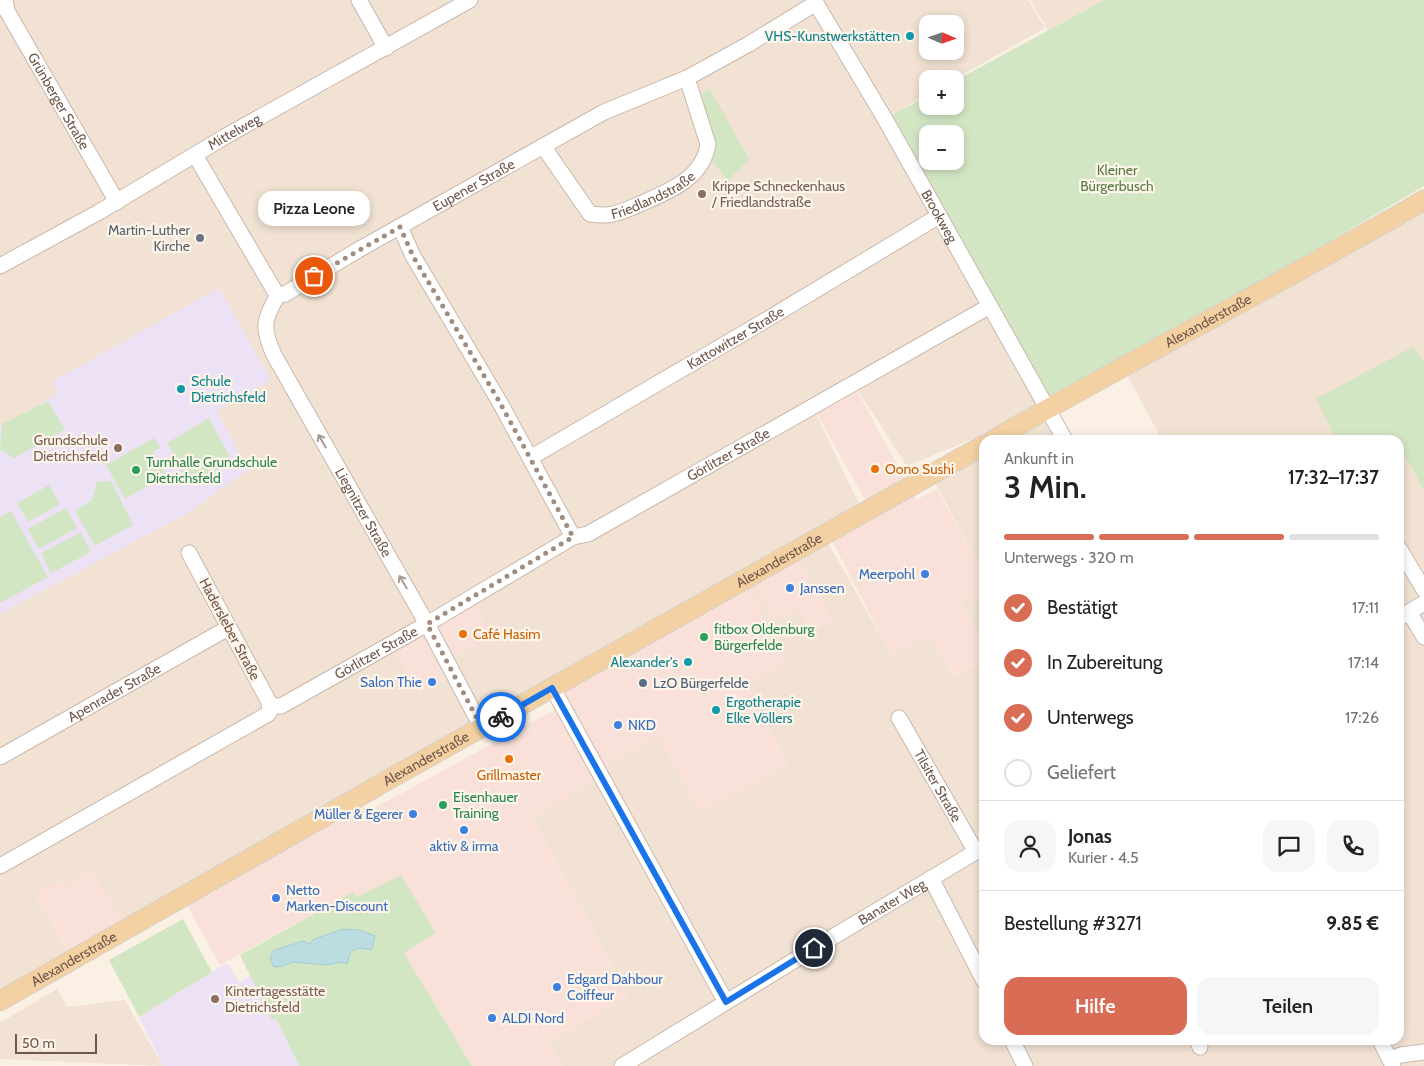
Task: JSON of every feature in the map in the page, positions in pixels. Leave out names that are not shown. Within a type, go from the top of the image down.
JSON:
[{"type":"main road","name":"Alexanderstraße","points":[[1002,435],[1349,244],[1424,200]]},
{"type":"main road","name":"Alexanderstraße","points":[[0,1001],[394,776],[979,448]]},
{"type":"street","name":"Grünberger Straße","points":[[5,0],[7,11],[117,202]]},
{"type":"street","points":[[359,0],[386,48]]},
{"type":"street","name":"Mittelweg","points":[[0,266],[117,202],[195,155],[470,0]]},
{"type":"street","name":"Eupener Straße","points":[[278,295],[285,294],[358,250],[604,112],[687,78],[749,44],[815,1]]},
{"type":"street","name":"Brookweg","points":[[815,1],[1062,435]]},
{"type":"street","name":"Friedlandstraße","points":[[543,146],[590,214],[613,214],[676,188],[694,173],[703,162],[708,144],[687,78]]},
{"type":"street","points":[[195,155],[278,295]]},
{"type":"street","name":"Kattowitzer Straße","points":[[530,458],[753,328],[939,216]]},
{"type":"street","points":[[400,227],[413,256],[499,401],[573,537]]},
{"type":"street","name":"Liegnitzer Straße","points":[[278,295],[268,312],[265,325],[274,355],[427,624],[482,728]]},
{"type":"street","name":"Görlitzer Straße","points":[[270,706],[281,706],[427,624],[573,537],[588,534],[990,306]]},
{"type":"street","name":"Hadersleber Straße","points":[[189,553],[270,706]]},
{"type":"street","points":[[1404,556],[1424,590]]},
{"type":"street","points":[[1424,603],[1404,615],[1424,637]]},
{"type":"street","name":"Apenrader Straße","points":[[0,757],[228,628]]},
{"type":"street","points":[[552,688],[726,1002]]},
{"type":"street","points":[[0,866],[265,717],[270,706]]},
{"type":"street","name":"Tilsiter Straße","points":[[899,718],[979,847]]},
{"type":"street","name":"Banater Weg","points":[[622,1066],[979,850]]},
{"type":"street","points":[[931,878],[979,971]]},
{"type":"street","points":[[1014,1045],[1025,1066]]},
{"type":"street","points":[[1383,1045],[1392,1063],[1401,1055],[1424,1052]]},
{"type":"shaded area","points":[[0,0],[1028,0],[1045,28],[964,74],[964,70],[919,70],[919,99],[885,120],[1062,435],[1000,435],[1043,410],[907,466],[853,383],[812,406],[860,506],[127,929],[62,887],[59,880],[36,895],[72,961],[0,1001]]},
{"type":"shaded area","points":[[1030,0],[1104,0],[1048,30]]},
{"type":"shaded area","points":[[1424,200],[1424,1066],[563,1066],[549,1041],[629,996],[533,818],[595,778],[598,770],[658,736],[788,764],[745,683],[745,579],[824,535],[891,655],[930,635],[953,677],[979,664],[979,1045],[1404,1045],[1404,435],[1159,435],[1123,367]]},
{"type":"shaded area","name":"Grundschule Dietrichsfeld","points":[[219,288],[271,380],[217,411],[248,470],[191,511],[0,614],[0,426],[58,394],[52,382]]},
{"type":"shaded area","points":[[853,383],[916,500],[937,489],[979,567],[979,594],[961,603],[979,637],[979,664],[953,677],[930,635],[891,656],[832,541],[875,517],[812,406]]},
{"type":"shaded area","points":[[979,448],[979,566],[931,475]]},
{"type":"shaded area","points":[[794,552],[833,620],[810,633],[798,608],[775,620],[750,577]]},
{"type":"shaded area","points":[[745,579],[787,662],[746,684],[788,765],[699,812],[658,736],[598,770],[552,687]]},
{"type":"shaded area","points":[[979,594],[979,637],[961,603]]},
{"type":"shaded area","points":[[474,602],[492,638],[455,657],[462,671],[418,695],[393,649]]},
{"type":"shaded area","points":[[556,709],[595,778],[533,818],[629,996],[549,1041],[563,1066],[472,1066],[404,953],[431,936],[356,898],[353,892],[220,965],[182,897],[358,798],[367,812]]},
{"type":"shaded area","points":[[92,870],[127,929],[72,961],[36,894],[59,880],[63,887]]},
{"type":"shaded area","name":"Kintertagesstätte Dietrichsfeld","points":[[227,963],[239,982],[250,976],[271,1019],[277,1020],[299,1066],[163,1066],[139,1017]]},
{"type":"shaded area","points":[[57,989],[67,1007],[125,1000],[163,1066],[0,1059],[0,1023]]},
{"type":"green space","name":"Kleiner Bürgerbusch","points":[[1104,0],[1424,0],[1424,186],[1048,408],[885,119],[919,100],[919,115],[964,115],[964,76]]},
{"type":"green space","points":[[710,89],[749,159],[728,181],[712,161],[713,132],[699,96]]},
{"type":"green space","points":[[1414,346],[1424,363],[1424,490],[1404,456],[1404,435],[1334,435],[1316,399]]},
{"type":"green space","points":[[48,401],[65,430],[14,458],[0,449],[2,424]]},
{"type":"green space","points":[[209,418],[234,465],[187,480],[167,443]]},
{"type":"green space","name":"Turnhalle Grundschule Dietrichsfeld","points":[[154,438],[160,448],[153,452],[166,476],[125,499],[106,465]]},
{"type":"green space","points":[[111,481],[133,525],[95,546],[75,511],[92,500],[97,482]]},
{"type":"green space","points":[[49,485],[60,504],[28,522],[17,503]]},
{"type":"green space","points":[[66,508],[77,528],[39,549],[28,529]]},
{"type":"green space","points":[[11,511],[48,577],[0,603],[0,517]]},
{"type":"green space","points":[[81,532],[91,552],[51,573],[41,553]]},
{"type":"green space","points":[[401,875],[436,933],[404,953],[472,1066],[299,1066],[277,1020],[271,1019],[240,955],[353,892],[357,897]]},
{"type":"green space","points":[[183,919],[212,972],[139,1017],[109,960]]},
{"type":"water","points":[[343,929],[359,930],[375,936],[372,950],[360,948],[351,951],[347,964],[340,962],[327,965],[293,962],[274,967],[270,959],[273,951],[277,949],[303,941],[310,944],[314,939]]},
{"type":"way so far","points":[[314,276],[400,227],[413,256],[499,401],[573,537],[427,624],[482,728],[501,717]]},
{"type":"place","name":"VHS-Kunstwerkstätten","points":[[910,36]]},
{"type":"place","name":"Krippe Schneckenhaus / Friedlandstraße","points":[[702,194]]},
{"type":"place","name":"Martin-Luther Kirche","points":[[200,238]]},
{"type":"place","name":"Pizza Leone","points":[[314,276]]},
{"type":"place","name":"Schule Dietrichsfeld","points":[[181,389]]},
{"type":"place","name":"Grundschule Dietrichsfeld","points":[[118,448]]},
{"type":"place","name":"Oono Sushi","points":[[875,469]]},
{"type":"place","name":"Turnhalle Grundschule Dietrichsfeld","points":[[136,470]]},
{"type":"place","name":"Meerpohl","points":[[925,574]]},
{"type":"place","name":"Janssen","points":[[790,588]]},
{"type":"place","name":"Café Hasim","points":[[463,634]]},
{"type":"place","name":"fitbox Oldenburg Bürgerfelde","points":[[704,637]]},
{"type":"place","name":"Alexander's","points":[[688,662]]},
{"type":"place","name":"Salon Thie","points":[[432,682]]},
{"type":"place","name":"LzO Bürgerfelde","points":[[643,683]]},
{"type":"place","name":"Ergotherapie Elke Völlers","points":[[716,710]]},
{"type":"place","name":"NKD","points":[[618,725]]},
{"type":"place","name":"Grillmaster","points":[[509,759]]},
{"type":"place","name":"Eisenhauer Training","points":[[443,805]]},
{"type":"place","name":"Müller & Egerer","points":[[413,814]]},
{"type":"place","name":"aktiv & irma","points":[[464,830]]},
{"type":"place","name":"Netto Marken-Discount","points":[[276,898]]},
{"type":"place","name":"Edgard Dahbour Coiffeur","points":[[557,987]]},
{"type":"place","name":"Kintertagesstätte Dietrichsfeld","points":[[215,999]]},
{"type":"place","name":"ALDI Nord","points":[[492,1018]]},
{"type":"route","points":[[501,717],[552,688],[726,1002],[814,948]]}]
